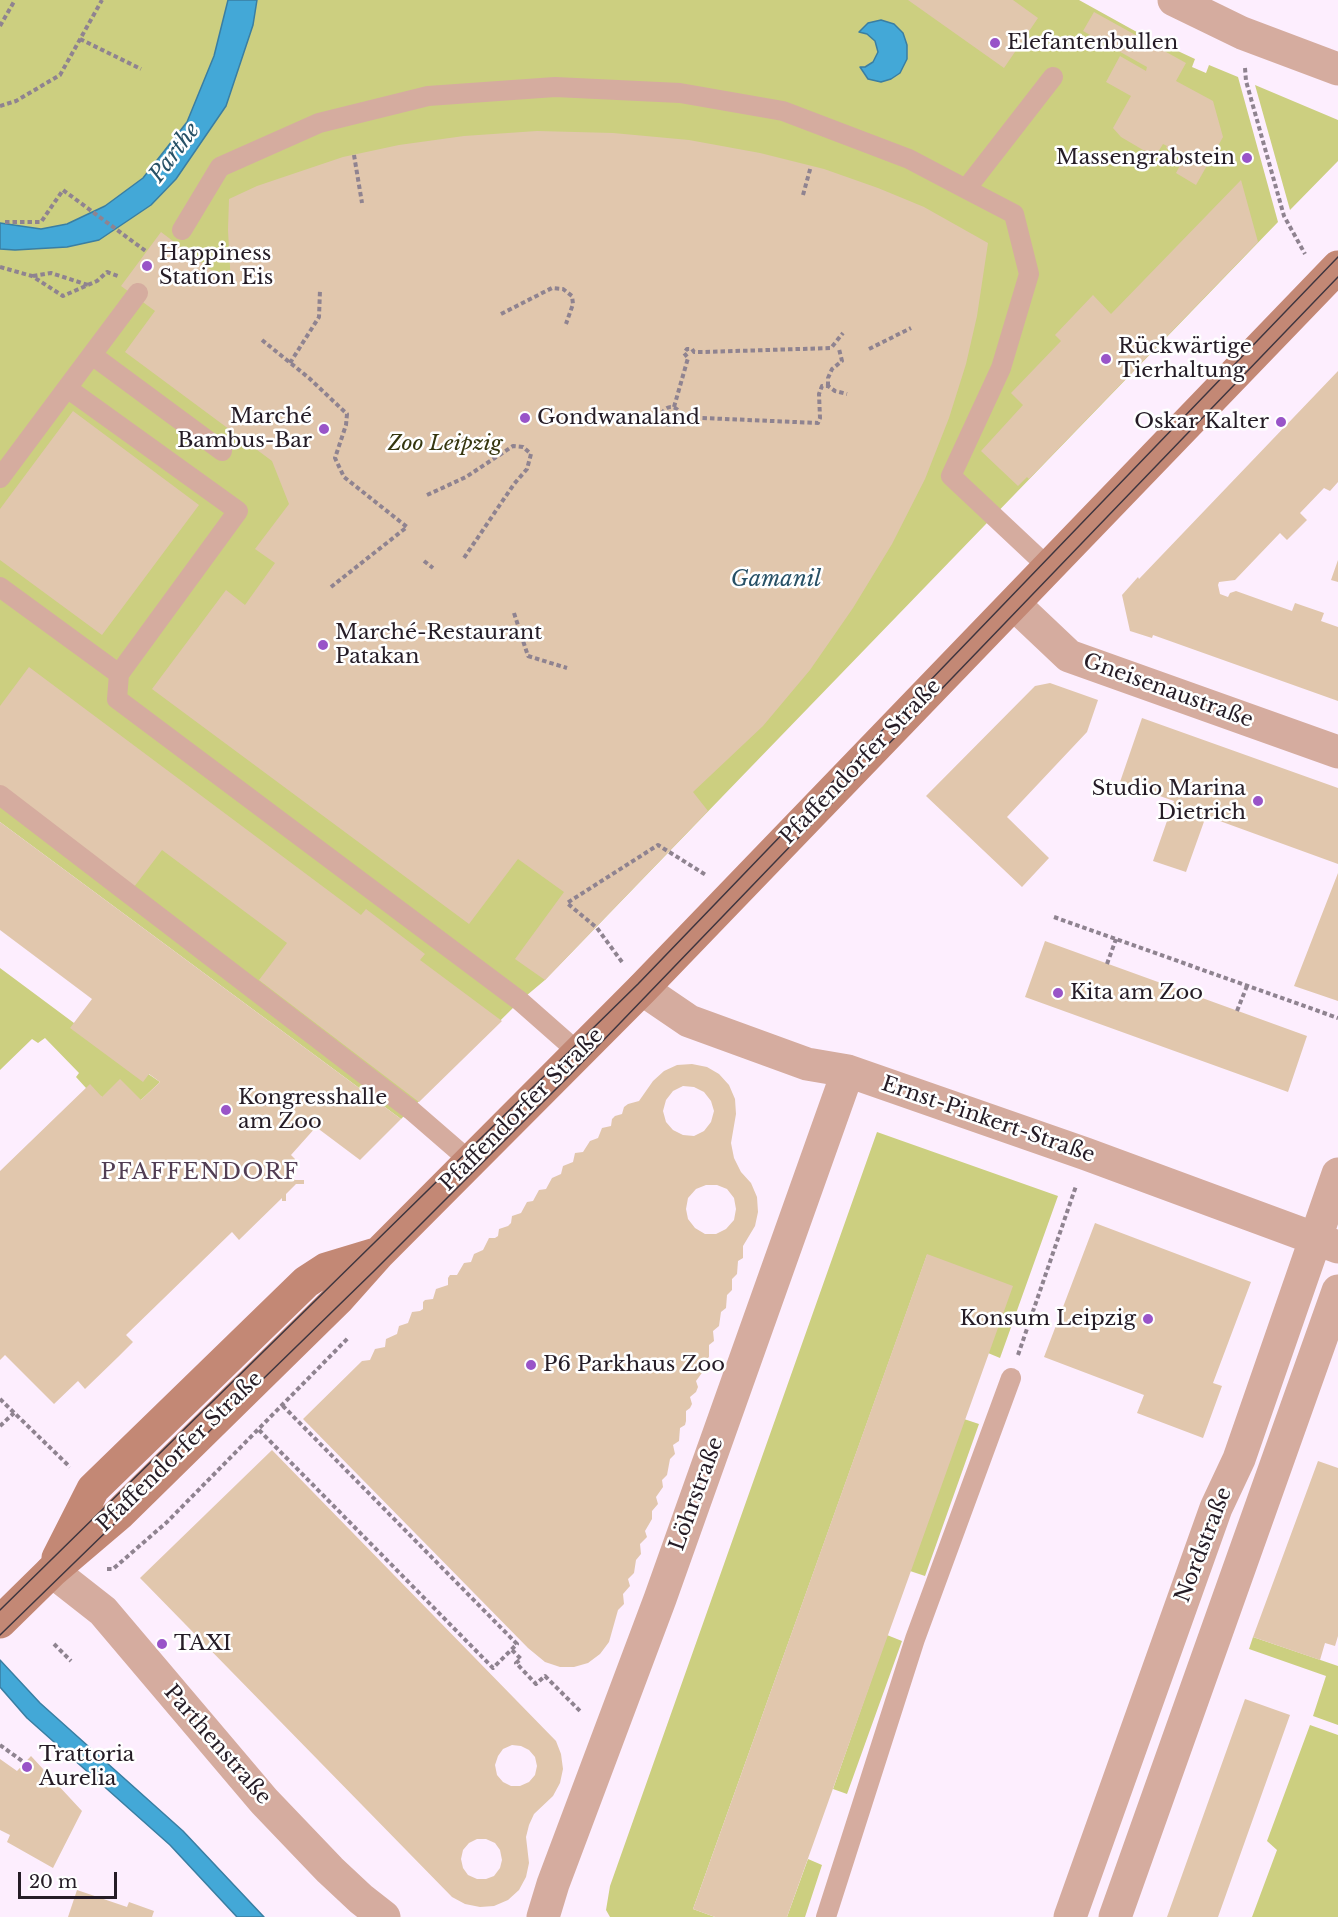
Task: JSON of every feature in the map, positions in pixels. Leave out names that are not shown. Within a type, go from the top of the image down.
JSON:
[{"type":"main road","name":"Pfaffendorfer Straße","points":[[0,1622],[52,1571],[119,1514],[338,1299],[379,1253],[735,893],[1330,275]]},
{"type":"street","points":[[1174,0],[1242,33],[1338,69]]},
{"type":"street","name":"Gneisenaustraße","points":[[1014,604],[1069,656],[1338,752]]},
{"type":"street","name":"Ernst-Pinkert-Straße","points":[[642,989],[689,1021],[807,1064],[848,1071],[1086,1154],[1327,1243]]},
{"type":"street","name":"Löhrstraße","points":[[543,1917],[848,1071]]},
{"type":"street","name":"Nordstraße","points":[[1070,1917],[1215,1508],[1239,1459],[1327,1243],[1338,1174]]},
{"type":"street","name":"Nordstraße","points":[[1115,1917],[1338,1291]]},
{"type":"street","name":"Parthenstraße","points":[[52,1571],[103,1611],[264,1801],[330,1870],[384,1917]]},
{"type":"lane","points":[[966,189],[1053,77]]},
{"type":"lane","points":[[182,230],[220,167],[319,123],[428,96],[555,87],[680,93],[783,111],[909,159],[1014,214],[1029,274],[1000,368],[951,476],[1049,568]]},
{"type":"lane","points":[[4,465],[67,388],[138,293]]},
{"type":"lane","points":[[92,355],[222,451]]},
{"type":"lane","points":[[67,388],[238,511],[118,674],[117,699],[520,1001],[579,1053]]},
{"type":"lane","points":[[0,587],[118,674]]},
{"type":"lane","points":[[0,795],[411,1110],[471,1162]]},
{"type":"lane","points":[[826,1917],[915,1639],[1011,1378]]},
{"type":"path","points":[[0,26],[15,0]]},
{"type":"path","points":[[0,106],[16,101],[60,75],[102,0]]},
{"type":"path","points":[[1242,33],[1246,81],[1284,216],[1330,275]]},
{"type":"path","points":[[80,39],[141,69]]},
{"type":"path","points":[[354,155],[362,203]]},
{"type":"path","points":[[803,195],[811,166]]},
{"type":"path","points":[[5,222],[41,222],[63,190],[147,252]]},
{"type":"path","points":[[0,267],[32,276],[63,296],[88,285],[107,272]]},
{"type":"path","points":[[32,276],[51,273],[88,285]]},
{"type":"path","points":[[501,314],[544,291],[552,288],[563,289],[572,296],[573,304],[566,324]]},
{"type":"path","points":[[290,363],[319,318],[320,290]]},
{"type":"path","points":[[868,349],[911,328]]},
{"type":"path","points":[[674,407],[688,358],[684,353],[687,349],[692,349],[694,352],[831,348],[843,333]]},
{"type":"path","points":[[262,340],[309,378],[347,414],[346,425],[334,458],[344,477],[407,527],[331,587]]},
{"type":"path","points":[[828,386],[828,378],[832,369],[842,361],[838,349]]},
{"type":"path","points":[[680,417],[818,423],[820,418],[819,394],[822,386],[828,386],[835,391],[847,394]]},
{"type":"path","points":[[674,407],[679,411],[680,417],[673,426],[663,422],[662,416],[663,411],[674,407]]},
{"type":"path","points":[[427,495],[466,477],[513,446],[523,447],[531,454],[527,469],[514,484],[464,558]]},
{"type":"path","points":[[424,561],[433,568]]},
{"type":"path","points":[[514,613],[528,656],[567,668]]},
{"type":"path","points":[[642,989],[597,928],[567,903],[658,845],[735,893]]},
{"type":"path","points":[[1054,917],[1338,1018]]},
{"type":"path","points":[[1107,964],[1116,939]]},
{"type":"path","points":[[1237,1011],[1246,986]]},
{"type":"path","points":[[1011,1378],[1086,1154]]},
{"type":"path","points":[[0,1399],[70,1467]]},
{"type":"path","points":[[259,1430],[493,1668],[512,1650],[517,1644],[283,1406]]},
{"type":"path","points":[[0,1426],[14,1413]]},
{"type":"path","points":[[54,1644],[71,1661]]},
{"type":"path","points":[[512,1650],[521,1659],[516,1663],[537,1684],[545,1676],[608,1739]]},
{"type":"path","points":[[0,1745],[25,1763]]},
{"type":"green space","name":"Zoo Leipzig","points":[[0,0],[1079,0],[1135,31],[1195,59],[1192,67],[1206,73],[1209,65],[1238,77],[1278,222],[545,980],[520,1001],[401,1119],[0,822]]},
{"type":"green space","points":[[1255,85],[1338,120],[1338,161],[1290,210]]},
{"type":"green space","points":[[0,968],[74,1023],[160,1082],[141,1100],[102,1097],[86,1088],[76,1077],[79,1073],[45,1038],[38,1043],[32,1039],[0,1070]]},
{"type":"green space","points":[[877,1132],[1058,1196],[1000,1358],[988,1353],[927,1255],[693,1909],[715,1917],[610,1917],[606,1910],[610,1886]]},
{"type":"green space","points":[[964,1419],[979,1424],[925,1576],[910,1571]]},
{"type":"green space","points":[[887,1635],[902,1641],[847,1794],[833,1789]]},
{"type":"green space","points":[[1253,1637],[1338,1666],[1338,1725],[1313,1716],[1326,1676],[1249,1649]]},
{"type":"green space","points":[[1310,1725],[1338,1735],[1338,1917],[1252,1917],[1277,1850],[1267,1841]]},
{"type":"green space","points":[[808,1859],[822,1865],[805,1917],[787,1917]]},
{"type":"water","name":"Parthe","points":[[228,0],[257,0],[253,25],[226,106],[176,179],[151,205],[99,240],[67,247],[0,249],[0,223],[41,229],[67,224],[105,206],[143,178],[187,122],[214,56]]},
{"type":"water","points":[[881,20],[894,24],[903,33],[907,45],[907,59],[900,73],[881,82],[868,79],[860,67],[873,62],[878,52],[875,41],[867,34],[859,32],[868,23]]},
{"type":"water","points":[[0,1660],[40,1703],[183,1831],[264,1917],[237,1917],[170,1845],[27,1718],[0,1687]]},
{"type":"building","name":"Elefantenbullen","points":[[908,0],[1013,0],[1038,18],[1004,68]]},
{"type":"building","points":[[1094,12],[1186,63],[1176,81],[1213,101],[1223,137],[1196,185],[1176,173],[1184,158],[1166,148],[1167,146],[1163,144],[1155,157],[1121,137],[1113,128],[1131,96],[1106,82],[1120,56],[1146,71],[1147,67],[1083,31]]},
{"type":"building","points":[[537,131],[613,133],[689,140],[760,153],[824,169],[878,188],[924,207],[988,243],[977,316],[966,364],[949,418],[925,479],[892,544],[853,608],[810,670],[763,726],[693,792],[708,811],[545,980],[515,959],[564,892],[518,859],[469,924],[152,689],[226,590],[245,605],[275,563],[255,549],[289,504],[272,461],[125,352],[155,311],[121,286],[161,232],[231,285],[229,199],[257,186],[343,157],[399,145],[464,136]]},
{"type":"building","name":"Rückwärtige Tierhaltung","points":[[1241,180],[1258,242],[1029,479],[1027,477],[1018,486],[981,451],[1023,405],[1011,393],[1061,341],[1055,335],[1093,295],[1111,314]]},
{"type":"building","points":[[1338,371],[1338,482],[1330,491],[1324,488],[1300,513],[1307,520],[1287,540],[1280,533],[1235,580],[1219,582],[1218,585],[1220,594],[1228,597],[1230,593],[1236,591],[1292,611],[1295,603],[1324,613],[1321,621],[1338,627],[1338,701],[1153,635],[1152,638],[1130,631],[1122,595]]},
{"type":"building","points":[[73,411],[199,505],[102,635],[0,560],[0,509]]},
{"type":"building","points":[[1338,560],[1338,582],[1331,580]]},
{"type":"building","points":[[29,667],[361,915],[366,909],[425,954],[420,960],[502,1021],[419,1102],[259,980],[287,943],[162,850],[134,887],[0,786],[0,706]]},
{"type":"building","points":[[1050,683],[1098,700],[1087,732],[1007,817],[1049,858],[1022,887],[926,796],[1035,686]]},
{"type":"building","points":[[1142,718],[1338,788],[1338,864],[1206,816],[1186,872],[1153,861],[1174,801],[1120,782]]},
{"type":"building","name":"Kongresshalle am Zoo","points":[[0,822],[401,1119],[360,1160],[316,1127],[291,1155],[295,1159],[294,1167],[285,1170],[295,1180],[304,1180],[304,1184],[296,1184],[286,1194],[286,1201],[282,1201],[282,1198],[239,1240],[232,1232],[126,1335],[133,1342],[85,1389],[78,1381],[54,1404],[5,1355],[0,1360],[0,1171],[90,1084],[102,1097],[120,1079],[141,1100],[160,1082],[149,1074],[143,1082],[70,1028],[92,999],[0,930]]},
{"type":"building","points":[[1338,873],[1338,1001],[1294,986]]},
{"type":"building","points":[[1045,941],[1307,1036],[1288,1092],[1025,997]]},
{"type":"building","name":"P6 Parkhaus Zoo","points":[[692,1064],[707,1067],[719,1074],[729,1085],[735,1099],[736,1114],[731,1143],[734,1158],[741,1172],[751,1183],[757,1197],[758,1212],[755,1226],[743,1246],[743,1258],[738,1261],[737,1274],[732,1279],[732,1290],[727,1295],[726,1308],[721,1312],[719,1326],[713,1331],[714,1341],[709,1345],[709,1357],[704,1361],[702,1366],[704,1370],[696,1381],[698,1387],[690,1397],[692,1404],[686,1411],[685,1425],[680,1428],[679,1441],[673,1445],[675,1454],[670,1459],[667,1475],[662,1480],[663,1487],[656,1497],[658,1504],[652,1511],[652,1519],[645,1531],[647,1537],[640,1544],[641,1554],[636,1560],[634,1573],[628,1579],[630,1586],[623,1594],[624,1604],[618,1610],[609,1642],[600,1654],[588,1663],[574,1667],[560,1667],[545,1662],[528,1648],[303,1419],[362,1361],[370,1360],[375,1349],[385,1347],[386,1339],[397,1334],[399,1326],[408,1323],[412,1312],[423,1309],[423,1302],[433,1299],[436,1289],[448,1285],[450,1275],[457,1275],[464,1263],[471,1262],[474,1254],[483,1250],[489,1238],[498,1236],[499,1229],[511,1223],[512,1216],[521,1213],[527,1202],[533,1201],[539,1190],[546,1189],[552,1178],[561,1174],[563,1166],[573,1162],[575,1153],[583,1152],[590,1141],[598,1138],[602,1128],[611,1126],[612,1119],[622,1114],[624,1107],[639,1101],[653,1081],[664,1071],[677,1065]],"holes":[[[683,1086],[694,1087],[704,1092],[711,1101],[714,1111],[711,1122],[704,1131],[694,1136],[683,1135],[673,1130],[666,1122],[663,1111],[666,1100],[673,1091]],[[706,1185],[717,1185],[727,1189],[734,1198],[736,1209],[734,1220],[726,1229],[716,1234],[705,1234],[695,1228],[688,1219],[686,1209],[688,1198],[696,1189]]]},
{"type":"building","name":"Konsum Leipzig","points":[[1095,1223],[1251,1282],[1213,1383],[1222,1386],[1203,1438],[1137,1413],[1144,1395],[1044,1357]]},
{"type":"building","points":[[927,1254],[1013,1286],[787,1917],[715,1917],[693,1909]]},
{"type":"building","points":[[272,1450],[556,1741],[563,1769],[560,1783],[553,1796],[534,1814],[529,1825],[526,1837],[529,1863],[526,1877],[519,1890],[508,1900],[494,1906],[480,1907],[465,1904],[452,1897],[140,1578]],"holes":[[[512,1745],[529,1750],[535,1757],[537,1766],[535,1775],[529,1782],[520,1786],[511,1786],[503,1782],[497,1775],[495,1765],[503,1749]],[[477,1839],[486,1839],[495,1843],[500,1850],[502,1860],[500,1868],[494,1876],[486,1879],[477,1879],[468,1875],[463,1868],[461,1859],[463,1850]]]},
{"type":"building","points":[[1318,1461],[1338,1468],[1338,1636],[1335,1646],[1325,1643],[1320,1660],[1253,1637]]},
{"type":"building","points":[[1245,1699],[1290,1715],[1218,1917],[1167,1917]]},
{"type":"building","points":[[31,1756],[82,1811],[53,1868],[7,1842],[10,1835],[0,1830],[0,1759],[17,1771]]},
{"type":"building","points":[[77,1890],[127,1907],[129,1902],[154,1911],[152,1917],[68,1917]]},
{"type":"tram line","points":[[0,1610],[638,984],[1338,257]]},
{"type":"tram line","points":[[0,1635],[373,1272],[571,1074],[1338,277]]},
{"type":"place","name":"Elefantenbullen","points":[[995,43]]},
{"type":"place","name":"Massengrabstein","points":[[1247,158]]},
{"type":"place","name":"Happiness Station Eis","points":[[147,266]]},
{"type":"place","name":"Rückwärtige Tierhaltung","points":[[1106,359]]},
{"type":"place","name":"Gondwanaland","points":[[525,418]]},
{"type":"place","name":"Oskar Kalter","points":[[1281,422]]},
{"type":"place","name":"Marché Bambus-Bar","points":[[324,429]]},
{"type":"place","name":"Marché-Restaurant Patakan","points":[[323,645]]},
{"type":"place","name":"Studio Marina Dietrich","points":[[1258,801]]},
{"type":"place","name":"Kita am Zoo","points":[[1058,993]]},
{"type":"place","name":"Kongresshalle am Zoo","points":[[226,1110]]},
{"type":"place","name":"Konsum Leipzig","points":[[1148,1319]]},
{"type":"place","name":"P6 Parkhaus Zoo","points":[[531,1365]]},
{"type":"place","name":"TAXI","points":[[162,1644]]},
{"type":"place","name":"Trattoria Aurelia","points":[[27,1767]]},
{"type":"district","name":"PFAFFENDORF","points":[[200,1173]]},
{"type":"water label","name":"Gamanil","points":[[776,580]]}]
